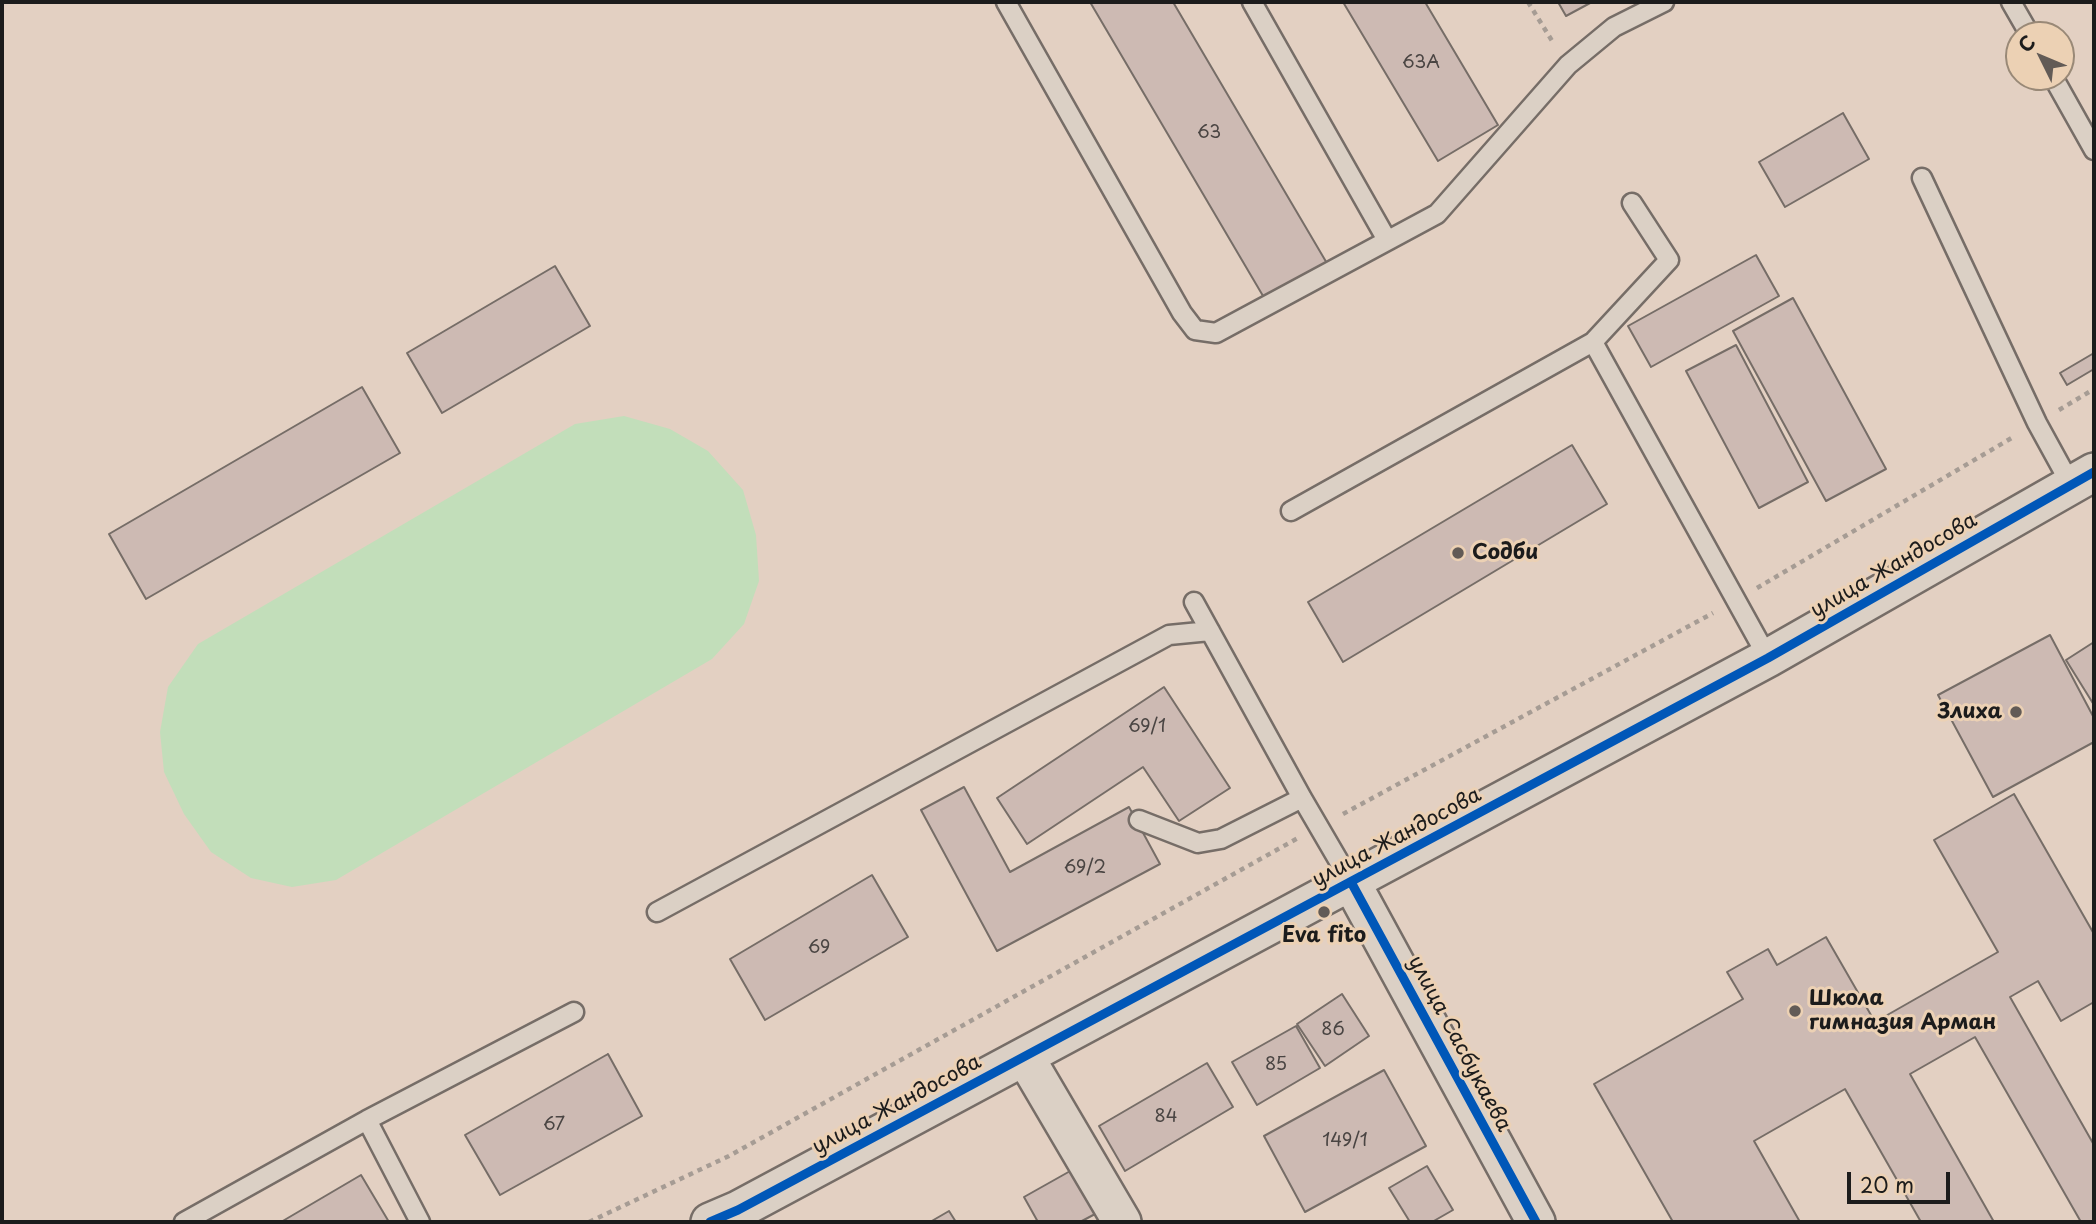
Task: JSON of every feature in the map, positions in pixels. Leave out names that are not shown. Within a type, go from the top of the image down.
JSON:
[{"type":"street","name":"улица Жандосова","points":[[733,1218],[1025,1057],[1768,658],[2083,479]]},
{"type":"street","name":"улица Сасбукаева","points":[[1352,882],[1536,1222]]},
{"type":"street","points":[[1025,1057],[1122,1222]]},
{"type":"lane","points":[[1006,2],[1175,301],[1195,330],[1216,333],[1437,214],[1568,65],[1614,27],[1664,2]]},
{"type":"lane","points":[[1252,2],[1387,240]]},
{"type":"lane","points":[[2011,2],[2021,21]]},
{"type":"lane","points":[[2062,91],[2092,140]]},
{"type":"lane","points":[[1922,178],[2037,423],[2083,479]]},
{"type":"lane","points":[[1291,512],[1593,342],[1669,260],[1632,203]]},
{"type":"lane","points":[[1593,342],[1768,658]]},
{"type":"lane","points":[[1194,603],[1302,798],[1352,882]]},
{"type":"lane","points":[[657,912],[1169,635],[1210,631]]},
{"type":"lane","points":[[1139,820],[1198,844],[1221,839],[1302,798]]},
{"type":"lane","points":[[184,1222],[367,1120],[574,1012]]},
{"type":"lane","points":[[367,1120],[420,1222]]},
{"type":"path","points":[[1528,2],[1568,65]]},
{"type":"path","points":[[589,1222],[729,1156],[1320,826],[1736,600],[2094,389]]},
{"type":"green space","points":[[624,416],[670,429],[708,451],[743,490],[756,535],[759,581],[744,624],[712,659],[336,880],[292,887],[251,878],[211,852],[184,814],[164,772],[160,732],[168,687],[198,644],[575,424]]},
{"type":"building","points":[[1090,2],[1173,2],[1328,265],[1266,301]]},
{"type":"building","points":[[1343,2],[1425,2],[1498,125],[1438,161]]},
{"type":"building","points":[[1558,2],[1592,2],[1566,16]]},
{"type":"building","points":[[1843,113],[1869,159],[1785,207],[1759,162]]},
{"type":"building","points":[[1756,255],[1779,296],[1651,367],[1628,326]]},
{"type":"building","points":[[555,266],[590,326],[442,413],[407,353]]},
{"type":"building","points":[[1793,298],[1886,469],[1826,501],[1733,331]]},
{"type":"building","points":[[1736,345],[1808,482],[1759,508],[1686,371]]},
{"type":"building","points":[[2094,353],[2094,369],[2067,385],[2060,373]]},
{"type":"building","points":[[362,387],[400,453],[146,599],[109,534]]},
{"type":"building","name":"Содби","points":[[1572,445],[1607,504],[1343,662],[1308,602]]},
{"type":"building","points":[[2050,635],[2094,718],[2094,742],[1993,797],[1938,695]]},
{"type":"building","points":[[2094,642],[2094,705],[2066,660]]},
{"type":"building","points":[[1164,687],[1230,788],[1179,821],[1143,767],[1027,844],[997,798]]},
{"type":"building","points":[[964,787],[1010,872],[1129,807],[1160,864],[997,951],[921,810]]},
{"type":"building","name":"Школа гимназия Арман","points":[[2014,794],[2094,934],[2094,1002],[2061,1021],[2038,981],[2010,997],[2094,1145],[2094,1222],[2081,1222],[1975,1037],[1910,1074],[1994,1222],[1921,1222],[1845,1089],[1754,1141],[1800,1222],[1673,1222],[1594,1084],[1743,999],[1727,972],[1768,949],[1777,965],[1826,937],[1875,1022],[1998,952],[1934,840]]},
{"type":"building","points":[[872,875],[908,937],[765,1020],[730,959]]},
{"type":"building","points":[[1342,994],[1369,1036],[1325,1066],[1297,1024]]},
{"type":"building","points":[[1296,1026],[1320,1068],[1257,1105],[1232,1062]]},
{"type":"building","points":[[608,1054],[642,1116],[500,1195],[465,1135]]},
{"type":"building","points":[[1207,1063],[1233,1107],[1125,1171],[1099,1126]]},
{"type":"building","points":[[1384,1070],[1426,1146],[1305,1212],[1264,1136]]},
{"type":"building","points":[[1427,1166],[1453,1210],[1432,1222],[1410,1222],[1389,1188]]},
{"type":"building","points":[[1072,1170],[1097,1213],[1080,1222],[1038,1222],[1024,1197]]},
{"type":"building","points":[[361,1175],[389,1222],[281,1222]]},
{"type":"building","points":[[949,1211],[956,1222],[930,1222]]},
{"type":"cycle path","points":[[710,1222],[738,1210],[1768,658],[2094,472]]},
{"type":"cycle path","points":[[1351,882],[1536,1222]]},
{"type":"place","name":"Содби","points":[[1458,553]]},
{"type":"place","name":"Злиха","points":[[2016,712]]},
{"type":"place","name":"Eva fito","points":[[1324,912]]},
{"type":"place","name":"Школа гимназия Арман","points":[[1795,1011]]}]
